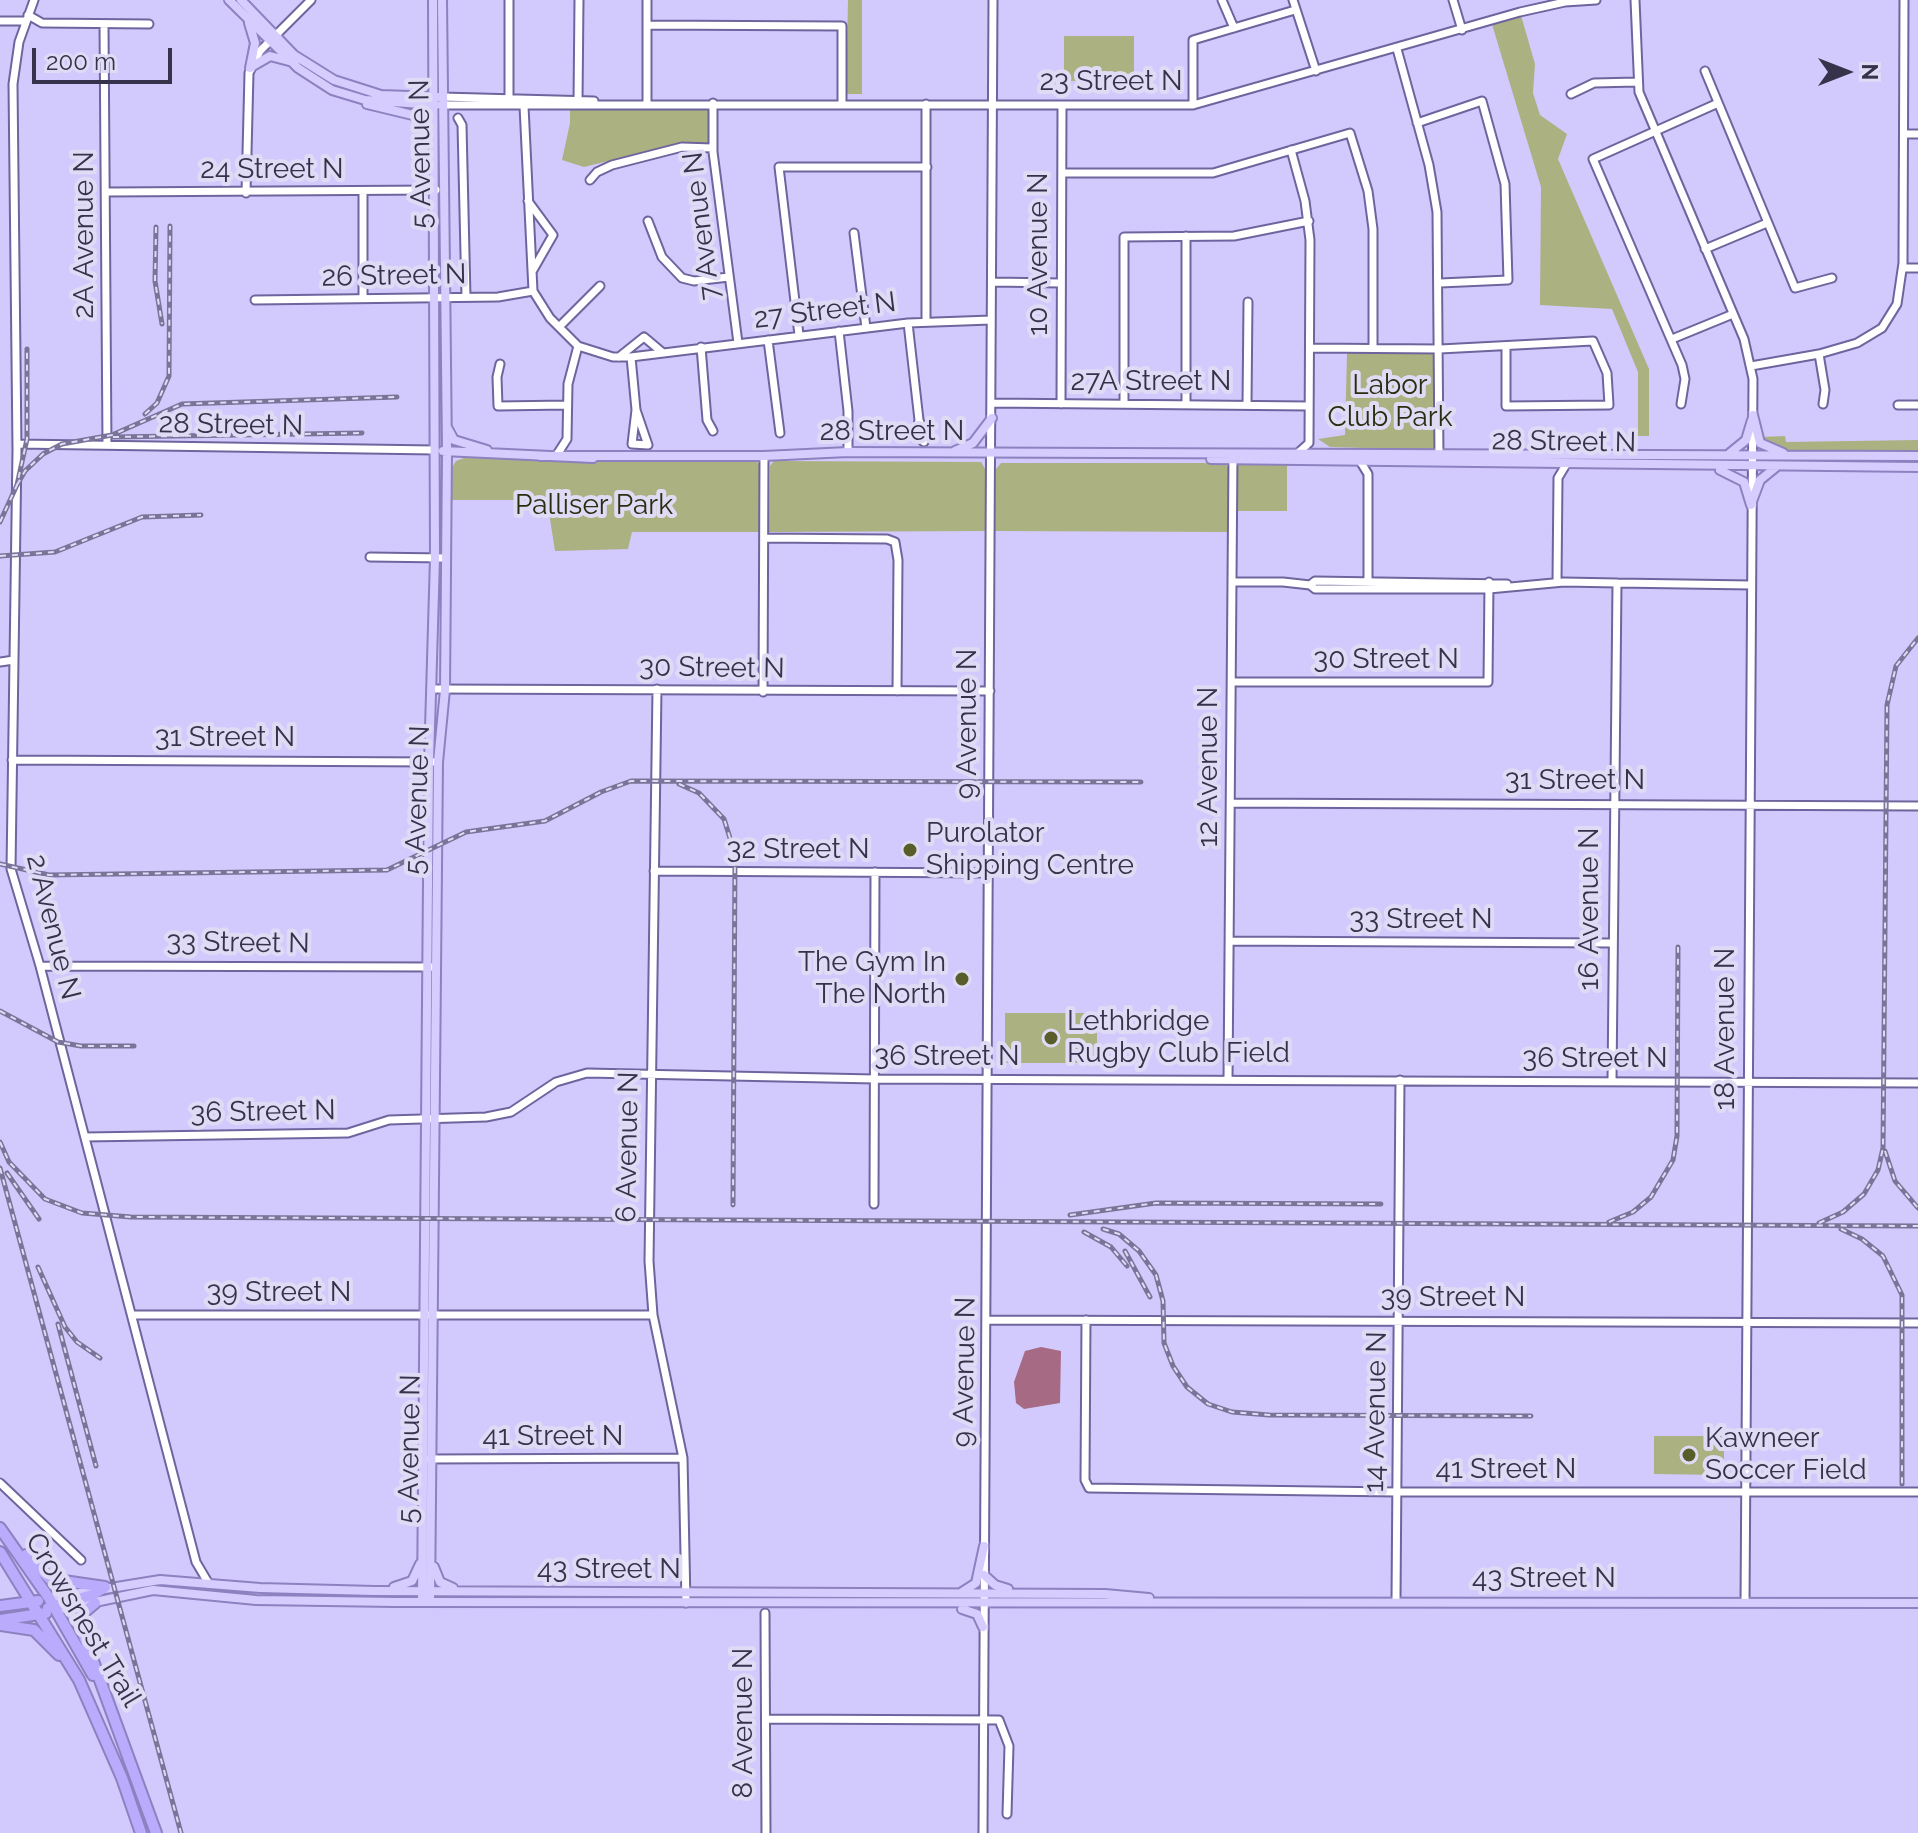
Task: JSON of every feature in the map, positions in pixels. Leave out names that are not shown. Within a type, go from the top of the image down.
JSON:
[{"type":"highway","points":[[0,1521],[44,1575],[56,1581],[105,1587]]},
{"type":"highway","name":"Crowsnest Trail","points":[[0,1528],[45,1606],[97,1683],[124,1738]]},
{"type":"highway","name":"Crowsnest Trail","points":[[0,1549],[45,1606],[109,1747],[141,1833]]},
{"type":"highway","points":[[0,1621],[92,1595],[105,1587]]},
{"type":"highway","points":[[95,1603],[82,1614],[82,1631],[124,1738],[156,1833]]},
{"type":"highway","points":[[0,1606],[45,1606]]},
{"type":"highway","points":[[0,1621],[42,1634],[91,1705]]},
{"type":"main road","points":[[229,0],[249,9]]},
{"type":"main road","points":[[241,0],[291,62],[313,80],[371,106],[421,117],[434,132]]},
{"type":"main road","name":"5 Avenue N","points":[[433,0],[433,63],[438,101],[434,132],[447,451],[445,690],[433,762]]},
{"type":"main road","name":"5 Avenue N","points":[[425,1597],[431,1547],[428,1460],[435,450],[440,296],[438,101],[442,0]]},
{"type":"main road","points":[[249,9],[255,43],[250,68]]},
{"type":"main road","points":[[272,39],[334,80],[373,94],[438,101]]},
{"type":"main road","points":[[250,68],[270,56],[291,62]]},
{"type":"main road","points":[[410,97],[424,90],[433,63]]},
{"type":"main road","points":[[348,96],[438,101]]},
{"type":"main road","points":[[1713,456],[1735,452],[1741,447],[1753,415]]},
{"type":"main road","points":[[1753,415],[1757,438],[1763,446],[1794,456]]},
{"type":"main road","points":[[951,453],[973,443],[992,418]]},
{"type":"main road","points":[[446,423],[454,440],[507,455]]},
{"type":"main road","name":"28 Street N","points":[[435,450],[575,459],[848,452],[1162,455],[1360,461],[1918,456]]},
{"type":"main road","name":"28 Street N","points":[[540,456],[558,453],[622,456]]},
{"type":"main road","name":"28 Street N","points":[[1233,457],[1331,454],[1659,467],[1918,467]]},
{"type":"main road","points":[[1752,467],[1766,461],[1836,455]]},
{"type":"main road","points":[[1659,467],[1745,460],[1752,456]]},
{"type":"main road","points":[[1704,467],[1739,477],[1744,482],[1751,505]]},
{"type":"main road","points":[[1751,505],[1760,480],[1777,467]]},
{"type":"main road","name":"5 Avenue N","points":[[425,1597],[422,1556],[428,1460]]},
{"type":"main road","points":[[955,1593],[970,1589],[976,1583],[984,1546]]},
{"type":"main road","points":[[431,1547],[440,1582],[460,1591]]},
{"type":"main road","points":[[375,1591],[412,1581],[422,1556]]},
{"type":"main road","points":[[984,1575],[999,1588],[1024,1593]]},
{"type":"main road","name":"43 Street N","points":[[105,1587],[152,1580],[375,1591],[425,1597],[460,1591],[1024,1593],[1170,1600],[1918,1603]]},
{"type":"main road","name":"43 Street N","points":[[45,1606],[95,1603],[135,1591],[153,1590],[256,1600],[327,1601],[425,1597],[601,1603],[1104,1605],[1170,1600]]},
{"type":"main road","points":[[601,1603],[675,1598],[686,1592]]},
{"type":"main road","points":[[891,1605],[973,1599],[983,1593]]},
{"type":"main road","points":[[983,1605],[993,1600],[1068,1594]]},
{"type":"main road","points":[[946,1605],[973,1612],[983,1627]]},
{"type":"street","name":"2 Avenue N","points":[[34,0],[26,18],[13,84],[17,444],[11,869],[40,966],[196,1562],[209,1584]]},
{"type":"street","points":[[246,193],[246,85],[250,68],[272,39],[311,0]]},
{"type":"street","points":[[509,0],[509,97]]},
{"type":"street","points":[[578,102],[579,0]]},
{"type":"street","points":[[647,0],[647,102]]},
{"type":"street","name":"9 Avenue N","points":[[983,1833],[993,0]]},
{"type":"street","points":[[1222,0],[1234,28]]},
{"type":"street","points":[[1293,0],[1316,71]]},
{"type":"street","points":[[1453,0],[1462,30]]},
{"type":"street","name":"23 Street N","points":[[438,101],[509,97],[612,103],[1193,105],[1555,3],[1596,0]]},
{"type":"street","name":"18 Avenue N","points":[[1635,0],[1637,82],[1654,133],[1733,314],[1751,366],[1745,1602]]},
{"type":"street","points":[[1751,366],[1819,354],[1857,343],[1882,328],[1897,304],[1903,268],[1904,0]]},
{"type":"street","points":[[1193,105],[1193,40],[1295,10]]},
{"type":"street","points":[[0,21],[26,18],[42,23],[149,24]]},
{"type":"street","name":"2A Avenue N","points":[[104,24],[108,192],[107,445]]},
{"type":"street","points":[[647,25],[842,26],[842,103]]},
{"type":"street","points":[[1397,49],[1435,196],[1440,283],[1439,459]]},
{"type":"street","points":[[1705,71],[1716,104],[1795,288],[1832,278]]},
{"type":"street","points":[[1571,94],[1594,83],[1637,82]]},
{"type":"street","name":"23 Street N","points":[[438,101],[524,106],[578,102]]},
{"type":"street","points":[[1417,123],[1482,101],[1505,184],[1508,280],[1440,283]]},
{"type":"street","name":"7 Avenue N","points":[[713,103],[713,148],[738,343]]},
{"type":"street","points":[[926,104],[926,321]]},
{"type":"street","points":[[1681,404],[1684,372],[1593,159],[1716,104]]},
{"type":"street","name":"10 Avenue N","points":[[1061,404],[1062,105]]},
{"type":"street","points":[[524,106],[533,291],[550,318],[578,346],[568,384],[567,439],[558,453]]},
{"type":"street","name":"5 Avenue N","points":[[458,118],[462,125],[466,297]]},
{"type":"street","points":[[1062,173],[1213,173],[1350,133],[1368,191],[1373,229],[1373,348]]},
{"type":"street","points":[[1904,134],[1918,134]]},
{"type":"street","points":[[590,180],[597,172],[612,165],[682,147],[713,148]]},
{"type":"street","points":[[1291,150],[1309,221],[1311,348],[1309,443],[1305,451],[1294,454]]},
{"type":"street","points":[[799,335],[779,167],[927,167]]},
{"type":"street","name":"24 Street N","points":[[108,192],[436,190]]},
{"type":"street","points":[[363,191],[363,298]]},
{"type":"street","points":[[527,199],[553,235],[536,260],[531,274]]},
{"type":"street","points":[[648,221],[662,257],[682,278],[694,281],[729,277]]},
{"type":"street","points":[[1124,404],[1124,237],[1234,236],[1309,221]]},
{"type":"street","points":[[1705,249],[1767,223]]},
{"type":"street","points":[[854,233],[866,328]]},
{"type":"street","points":[[1186,236],[1186,404]]},
{"type":"street","points":[[1903,268],[1918,268]]},
{"type":"street","points":[[992,282],[1061,283]]},
{"type":"street","points":[[560,326],[600,286]]},
{"type":"street","name":"26 Street N","points":[[255,300],[466,297],[533,291]]},
{"type":"street","points":[[1247,405],[1248,302]]},
{"type":"street","points":[[1672,339],[1733,314]]},
{"type":"street","name":"27 Street N","points":[[578,346],[619,357],[631,357],[926,321],[991,320]]},
{"type":"street","points":[[908,323],[919,420]]},
{"type":"street","points":[[839,331],[848,411],[848,452]]},
{"type":"street","name":"27 Street N","points":[[619,357],[644,337],[663,353]]},
{"type":"street","points":[[768,340],[780,433]]},
{"type":"street","points":[[1311,348],[1440,349],[1539,341],[1593,341],[1607,373],[1609,405],[1506,406],[1506,346]]},
{"type":"street","points":[[701,347],[707,420],[713,431]]},
{"type":"street","points":[[1819,354],[1825,390],[1823,404]]},
{"type":"street","points":[[631,357],[636,410]]},
{"type":"street","points":[[500,364],[498,406],[567,405]]},
{"type":"street","name":"27A Street N","points":[[992,403],[1309,406]]},
{"type":"street","points":[[1898,405],[1918,405]]},
{"type":"street","points":[[567,439],[577,453]]},
{"type":"street","points":[[1309,443],[1331,454]]},
{"type":"street","name":"28 Street N","points":[[17,444],[435,450]]},
{"type":"street","points":[[763,692],[764,456]]},
{"type":"street","name":"12 Avenue N","points":[[1228,1080],[1233,457]]},
{"type":"street","points":[[1360,461],[1368,474],[1368,586]]},
{"type":"street","points":[[1368,474],[1379,461]]},
{"type":"street","points":[[1549,463],[1558,478]]},
{"type":"street","points":[[1557,582],[1558,478],[1567,463]]},
{"type":"street","points":[[765,538],[887,539],[895,542],[898,560],[897,691]]},
{"type":"street","points":[[370,557],[445,558]]},
{"type":"street","points":[[1233,582],[1310,585],[1315,589],[1557,582],[1751,585]]},
{"type":"street","name":"16 Avenue N","points":[[1612,1081],[1612,803],[1617,583]]},
{"type":"street","name":"30 Street N","points":[[1232,682],[1488,682],[1489,586]]},
{"type":"street","points":[[0,662],[14,660]]},
{"type":"street","name":"30 Street N","points":[[434,689],[990,691]]},
{"type":"street","name":"6 Avenue N","points":[[657,689],[649,1247],[653,1315],[683,1458],[686,1603]]},
{"type":"street","name":"31 Street N","points":[[12,760],[433,762]]},
{"type":"street","name":"31 Street N","points":[[1232,803],[1918,806]]},
{"type":"street","name":"32 Street N","points":[[654,871],[990,873]]},
{"type":"street","points":[[874,1204],[875,872]]},
{"type":"street","name":"33 Street N","points":[[1230,941],[1612,943]]},
{"type":"street","name":"33 Street N","points":[[40,966],[432,967]]},
{"type":"street","name":"36 Street N","points":[[85,1137],[348,1133],[389,1120],[511,1112],[556,1082],[587,1073],[875,1079],[1918,1083]]},
{"type":"street","name":"14 Avenue N","points":[[1396,1600],[1400,1080]]},
{"type":"street","name":"39 Street N","points":[[132,1315],[653,1315]]},
{"type":"street","name":"39 Street N","points":[[987,1320],[1918,1323]]},
{"type":"street","name":"41 Street N","points":[[1086,1320],[1085,1480],[1089,1488],[1397,1492],[1918,1492]]},
{"type":"street","name":"41 Street N","points":[[428,1460],[683,1458]]},
{"type":"street","points":[[0,1483],[81,1560]]},
{"type":"street","points":[[186,1582],[194,1575],[196,1562]]},
{"type":"street","name":"8 Avenue N","points":[[765,1613],[766,1833]]},
{"type":"street","points":[[766,1719],[999,1720],[1007,1738],[1007,1814]]},
{"type":"green space","points":[[848,0],[862,0],[862,94],[846,94]]},
{"type":"green space","points":[[1520,12],[1535,64],[1533,93],[1540,115],[1567,134],[1558,159],[1649,369],[1649,436],[1638,436],[1638,372],[1612,309],[1540,305],[1541,187],[1491,21]]},
{"type":"green space","points":[[1064,36],[1134,36],[1134,81],[1064,81]]},
{"type":"green space","points":[[570,108],[708,108],[709,143],[681,143],[584,167],[562,160]]},
{"type":"green space","name":"Labor Club Park","points":[[1347,353],[1435,353],[1435,450],[1330,447],[1318,439],[1345,435]]},
{"type":"green space","points":[[1785,436],[1786,442],[1918,440],[1918,453],[1782,450],[1768,446],[1760,437]]},
{"type":"green space","name":"Palliser Park","points":[[464,458],[757,462],[761,466],[760,532],[632,532],[628,549],[555,551],[547,500],[449,500],[451,469],[456,461]]},
{"type":"green space","points":[[774,461],[981,462],[987,472],[987,531],[769,532],[770,466]]},
{"type":"green space","points":[[1287,462],[1287,511],[1237,511],[1238,465]]},
{"type":"green space","points":[[1001,463],[1224,463],[1228,467],[1228,529],[1227,532],[995,531],[996,469]]},
{"type":"green space","name":"Lethbridge Rugby Club Field","points":[[1005,1013],[1097,1013],[1097,1063],[1005,1063]]},
{"type":"green space","name":"Kawneer Soccer Field","points":[[1654,1436],[1724,1436],[1724,1475],[1654,1474]]},
{"type":"shaded area","points":[[1041,1347],[1061,1351],[1060,1403],[1024,1409],[1016,1403],[1014,1382],[1025,1351]]},
{"type":"railway","points":[[145,414],[157,403],[169,376],[170,226]]},
{"type":"railway","points":[[156,227],[155,281],[162,324]]},
{"type":"railway","points":[[0,522],[17,485],[27,439],[27,349]]},
{"type":"railway","points":[[17,485],[25,471],[43,454],[62,444],[112,435],[182,404],[397,397]]},
{"type":"railway","points":[[113,437],[362,433]]},
{"type":"railway","points":[[0,556],[55,552],[142,517],[201,515]]},
{"type":"railway","points":[[1819,1223],[1843,1212],[1864,1194],[1878,1170],[1883,1148],[1887,705],[1896,666],[1918,638]]},
{"type":"railway","points":[[0,864],[49,875],[387,870],[466,832],[545,821],[601,792],[631,781],[1141,782]]},
{"type":"railway","points":[[679,784],[699,793],[724,819],[735,854],[733,1205]]},
{"type":"railway","points":[[1609,1222],[1633,1212],[1651,1197],[1673,1160],[1677,1136],[1678,947]]},
{"type":"railway","points":[[0,1011],[58,1042],[81,1046],[134,1046]]},
{"type":"railway","points":[[0,1142],[9,1162],[45,1199],[82,1213],[131,1217],[1918,1226]]},
{"type":"railway","points":[[1885,1151],[1895,1181],[1918,1208]]},
{"type":"railway","points":[[0,1168],[181,1833]]},
{"type":"railway","points":[[7,1173],[39,1219]]},
{"type":"railway","points":[[1070,1215],[1156,1203],[1381,1204]]},
{"type":"railway","points":[[1103,1229],[1119,1234],[1139,1251],[1156,1275],[1163,1301],[1164,1343],[1173,1366],[1187,1387],[1208,1404],[1232,1412],[1269,1415],[1531,1416]]},
{"type":"railway","points":[[1841,1229],[1862,1239],[1883,1256],[1902,1295],[1902,1484]]},
{"type":"railway","points":[[1084,1232],[1111,1247],[1127,1266]]},
{"type":"railway","points":[[1125,1251],[1150,1297]]},
{"type":"railway","points":[[38,1267],[65,1327],[77,1342],[100,1358]]},
{"type":"railway","points":[[58,1324],[96,1466]]},
{"type":"place","name":"Purolator Shipping Centre","points":[[910,850]]},
{"type":"place","name":"The Gym In The North","points":[[962,979]]},
{"type":"place","name":"Lethbridge Rugby Club Field","points":[[1051,1038]]},
{"type":"place","name":"Kawneer Soccer Field","points":[[1689,1455]]}]
